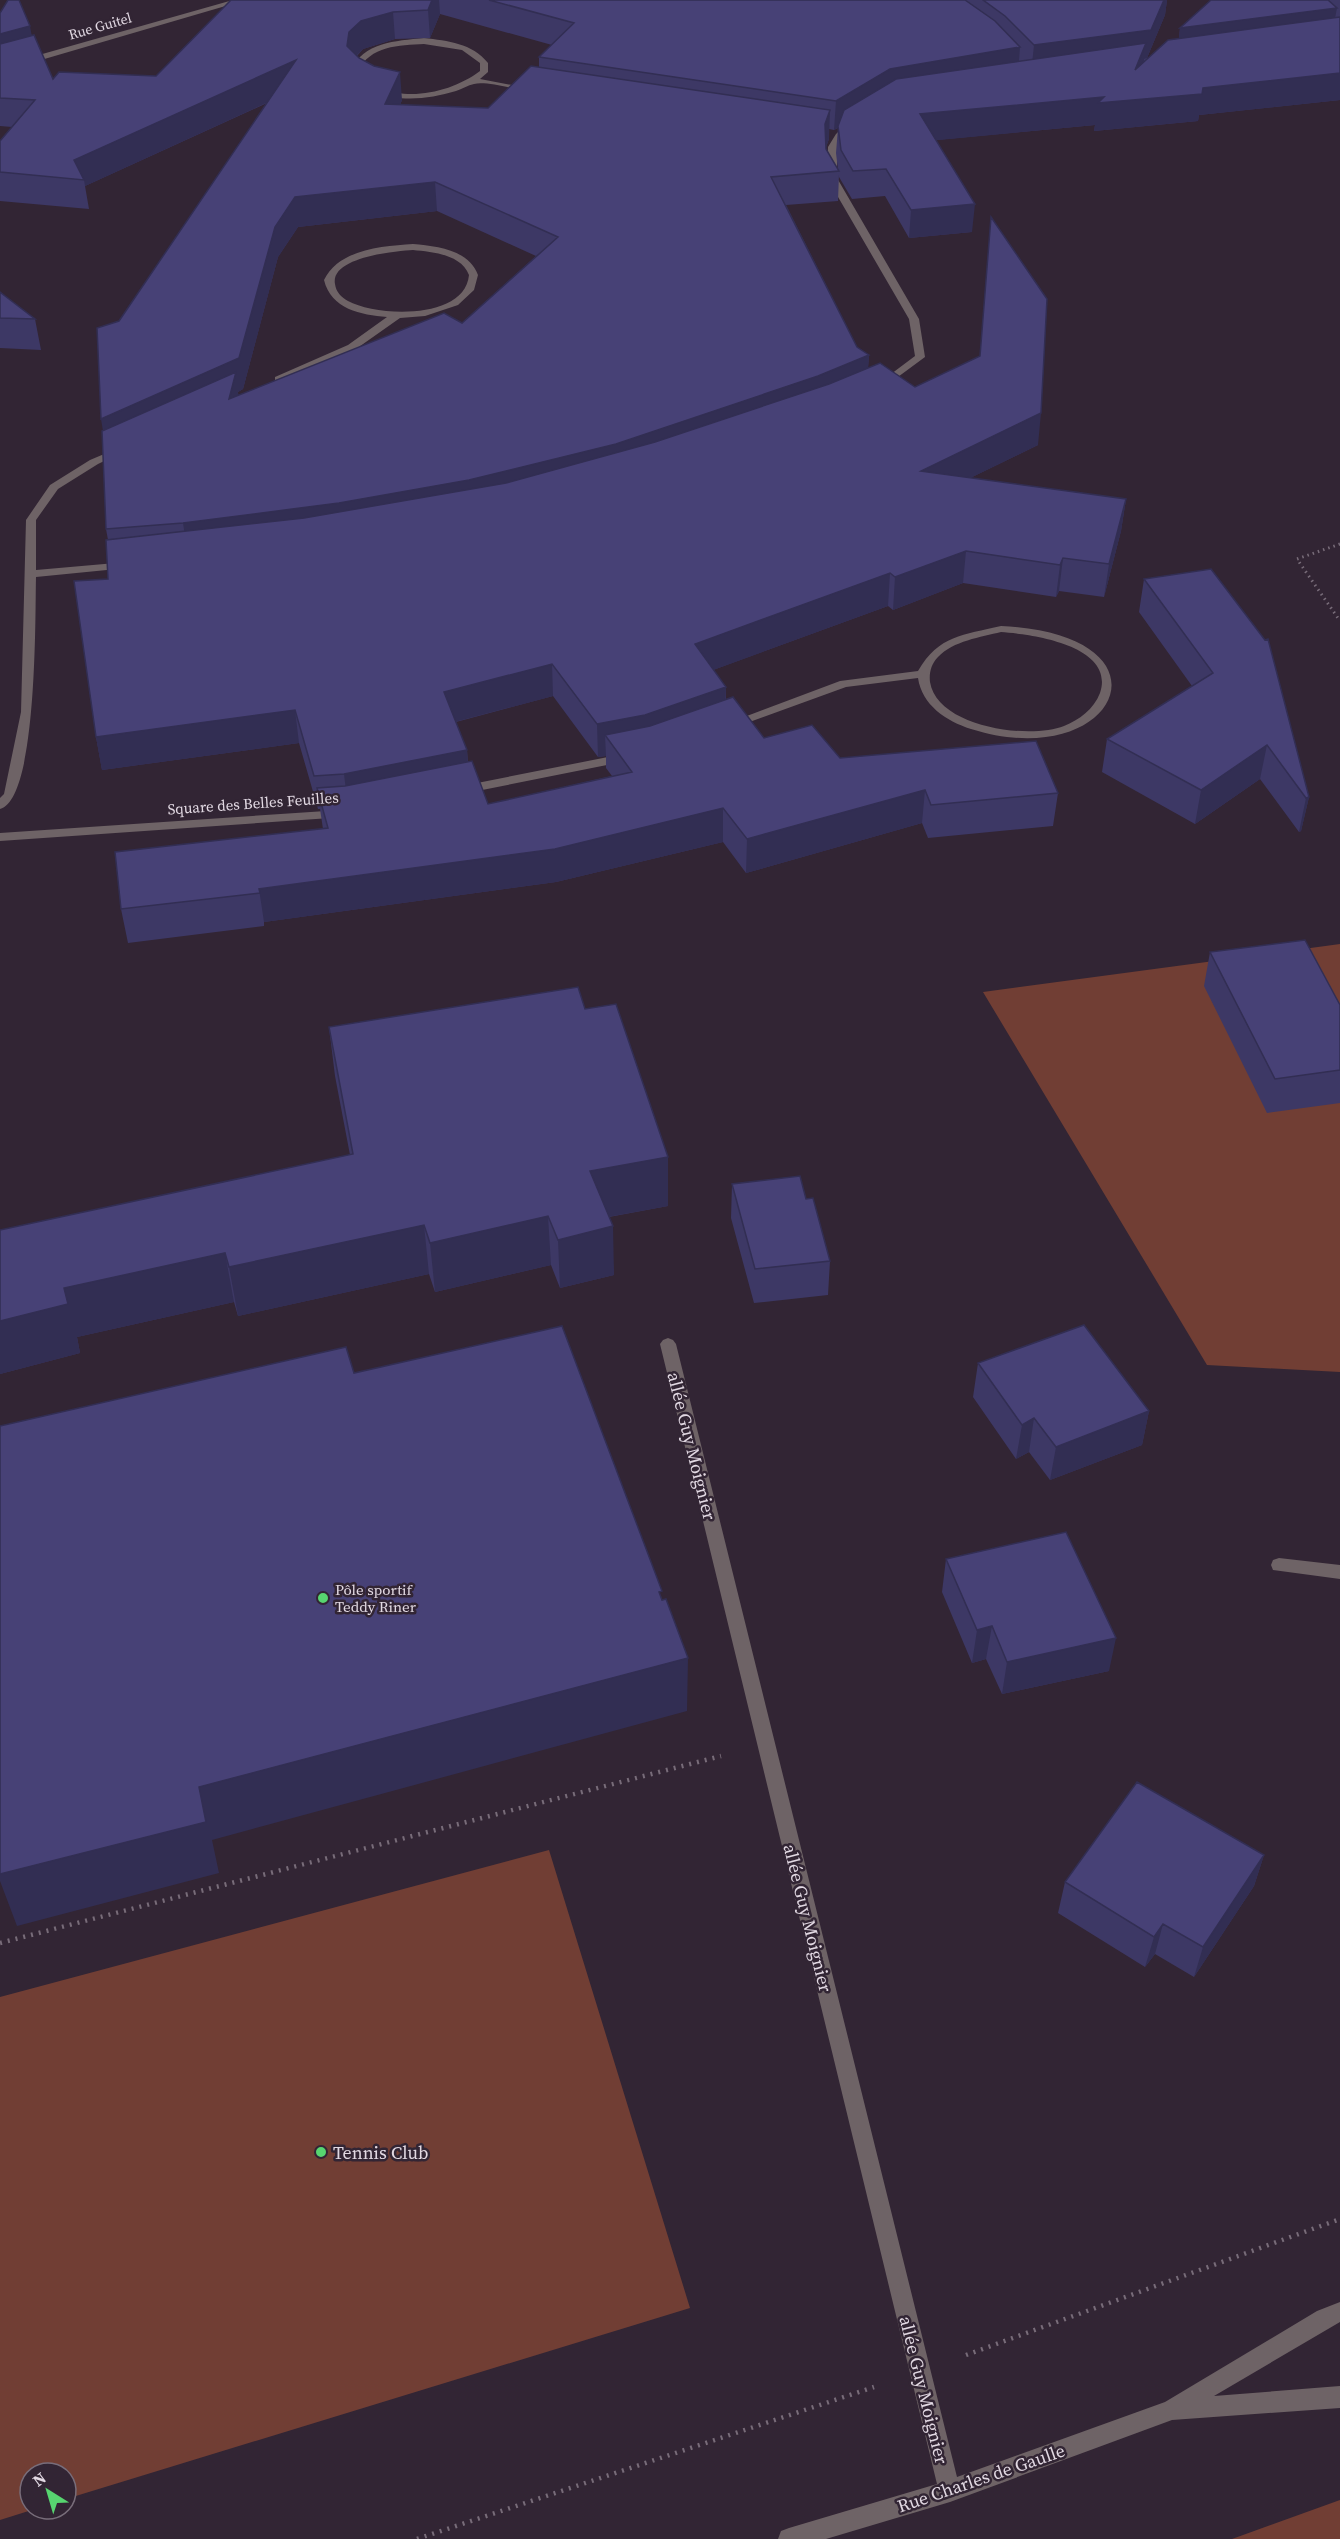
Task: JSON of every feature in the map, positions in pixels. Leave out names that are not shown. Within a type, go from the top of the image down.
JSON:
[{"type":"street","name":"Rue Guitel","points":[[0,69],[242,0]]},
{"type":"street","points":[[476,81],[484,72],[484,63],[471,51],[446,43],[424,41],[382,47],[357,62],[354,71],[358,79],[368,87],[403,95],[444,93],[476,81],[534,89]]},
{"type":"street","points":[[861,118],[837,135],[830,153],[832,178],[914,319],[920,357],[886,384],[875,388]]},
{"type":"street","points":[[825,134],[837,135]]},
{"type":"street","points":[[266,385],[352,347],[397,315],[445,307],[462,298],[473,287],[475,275],[469,264],[455,255],[436,249],[412,247],[367,252],[336,269],[330,279],[331,290],[340,300],[364,310],[397,315]]},
{"type":"street","points":[[0,805],[10,795],[27,712],[31,520],[54,486],[94,462],[126,448]]},
{"type":"street","points":[[30,574],[142,564]]},
{"type":"street","points":[[1001,629],[1032,630],[1061,638],[1077,646],[1102,666],[1109,685],[1104,702],[1092,717],[1071,728],[1044,735],[1013,735],[984,731],[958,721],[937,707],[925,691],[922,674],[929,657],[947,643],[971,633],[1001,629]]},
{"type":"street","points":[[714,730],[844,684],[922,674]]},
{"type":"street","points":[[452,792],[638,756]]},
{"type":"street","name":"Square des Belles Feuilles","points":[[0,837],[359,811]]},
{"type":"street","name":"allée Guy Moignier","points":[[668,1344],[950,2492]]},
{"type":"street","points":[[1279,1565],[1340,1572]]},
{"type":"street","points":[[1171,2410],[1324,2318],[1340,2312]]},
{"type":"street","points":[[1171,2410],[1340,2397]]},
{"type":"street","name":"Rue Charles de Gaulle","points":[[789,2539],[950,2492],[1171,2410]]},
{"type":"path","points":[[1340,544],[1297,559],[1340,621]]},
{"type":"path","points":[[0,1943],[765,1744]]},
{"type":"path","points":[[1041,2328],[1340,2219]]},
{"type":"path","points":[[417,2539],[848,2396]]},
{"type":"shaded area","points":[[1340,944],[1340,1372],[1207,1365],[983,992]]},
{"type":"shaded area","name":"Tennis Club","points":[[549,1850],[690,2308],[78,2495],[78,2461],[18,2461],[18,2514],[0,2520],[0,1997]]},
{"type":"shaded area","points":[[1340,2500],[1340,2539],[1232,2539]]},
{"type":"building","points":[[8,0],[19,0],[30,26],[0,34],[0,13]]},
{"type":"building","points":[[231,0],[432,0],[428,10],[393,12],[361,21],[349,32],[347,46],[359,58],[374,66],[400,72],[385,104],[488,108],[531,66],[830,110],[825,124],[826,149],[839,171],[771,177],[857,347],[869,355],[818,376],[616,444],[469,480],[339,503],[183,523],[106,529],[102,431],[236,372],[229,399],[444,313],[462,323],[558,237],[435,182],[295,197],[275,227],[239,358],[101,419],[97,328],[119,321],[296,60],[74,160],[84,180],[0,172],[0,141],[35,100],[0,98],[0,44],[34,35],[53,79],[59,72],[156,76]]},
{"type":"building","points":[[489,0],[965,0],[995,21],[1020,47],[890,69],[836,101],[539,57],[574,23]]},
{"type":"building","points":[[983,0],[1164,0],[1151,30],[1034,45],[1005,16]]},
{"type":"building","points":[[1211,0],[1328,0],[1337,8],[1180,28]]},
{"type":"building","points":[[1340,17],[1340,73],[1203,88],[1202,94],[1098,103],[1104,97],[920,114],[975,204],[911,210],[886,169],[853,171],[841,150],[838,126],[844,110],[896,79],[1146,43],[1135,70],[1168,40]]},
{"type":"building","points":[[991,217],[1047,299],[1041,413],[921,471],[1126,499],[1109,564],[1063,558],[1060,565],[966,551],[895,577],[890,573],[695,644],[726,687],[645,715],[597,724],[552,664],[444,692],[467,750],[344,774],[314,776],[295,710],[96,737],[74,581],[108,579],[106,540],[304,518],[506,483],[655,442],[829,384],[880,363],[915,387],[980,356]]},
{"type":"building","points":[[0,292],[35,319],[0,318]]},
{"type":"building","points":[[1211,569],[1265,640],[1268,639],[1309,797],[1306,798],[1267,745],[1201,790],[1107,739],[1213,673],[1144,579]]},
{"type":"building","points":[[733,697],[764,738],[812,725],[840,758],[1036,741],[1058,793],[931,805],[925,790],[747,839],[723,808],[555,849],[259,889],[260,893],[121,909],[115,852],[328,828],[317,788],[345,786],[472,761],[488,804],[632,772],[605,735],[650,726]]},
{"type":"building","points":[[1305,940],[1340,1005],[1340,1070],[1275,1079],[1210,952]]},
{"type":"building","points":[[578,987],[585,1009],[616,1004],[668,1157],[590,1171],[613,1226],[558,1240],[548,1216],[430,1243],[424,1225],[229,1267],[225,1253],[64,1288],[68,1304],[0,1321],[0,1230],[353,1154],[329,1027]]},
{"type":"building","points":[[800,1176],[806,1199],[813,1198],[830,1261],[755,1269],[732,1184]]},
{"type":"building","points":[[1084,1325],[1149,1411],[1056,1447],[1034,1418],[1022,1425],[978,1363]]},
{"type":"building","name":"Pôle sportif Teddy Riner","points":[[562,1326],[662,1591],[659,1592],[662,1600],[666,1599],[688,1658],[199,1787],[206,1822],[0,1874],[0,1426],[346,1347],[354,1373]]},
{"type":"building","points":[[1066,1532],[1116,1638],[1007,1662],[992,1626],[977,1630],[946,1559]]},
{"type":"building","points":[[1137,1782],[1264,1855],[1203,1947],[1163,1924],[1154,1937],[1065,1882]]},
{"type":"place","name":"Pôle sportif Teddy Riner","points":[[323,1598]]},
{"type":"place","name":"Tennis Club","points":[[321,2152]]}]
